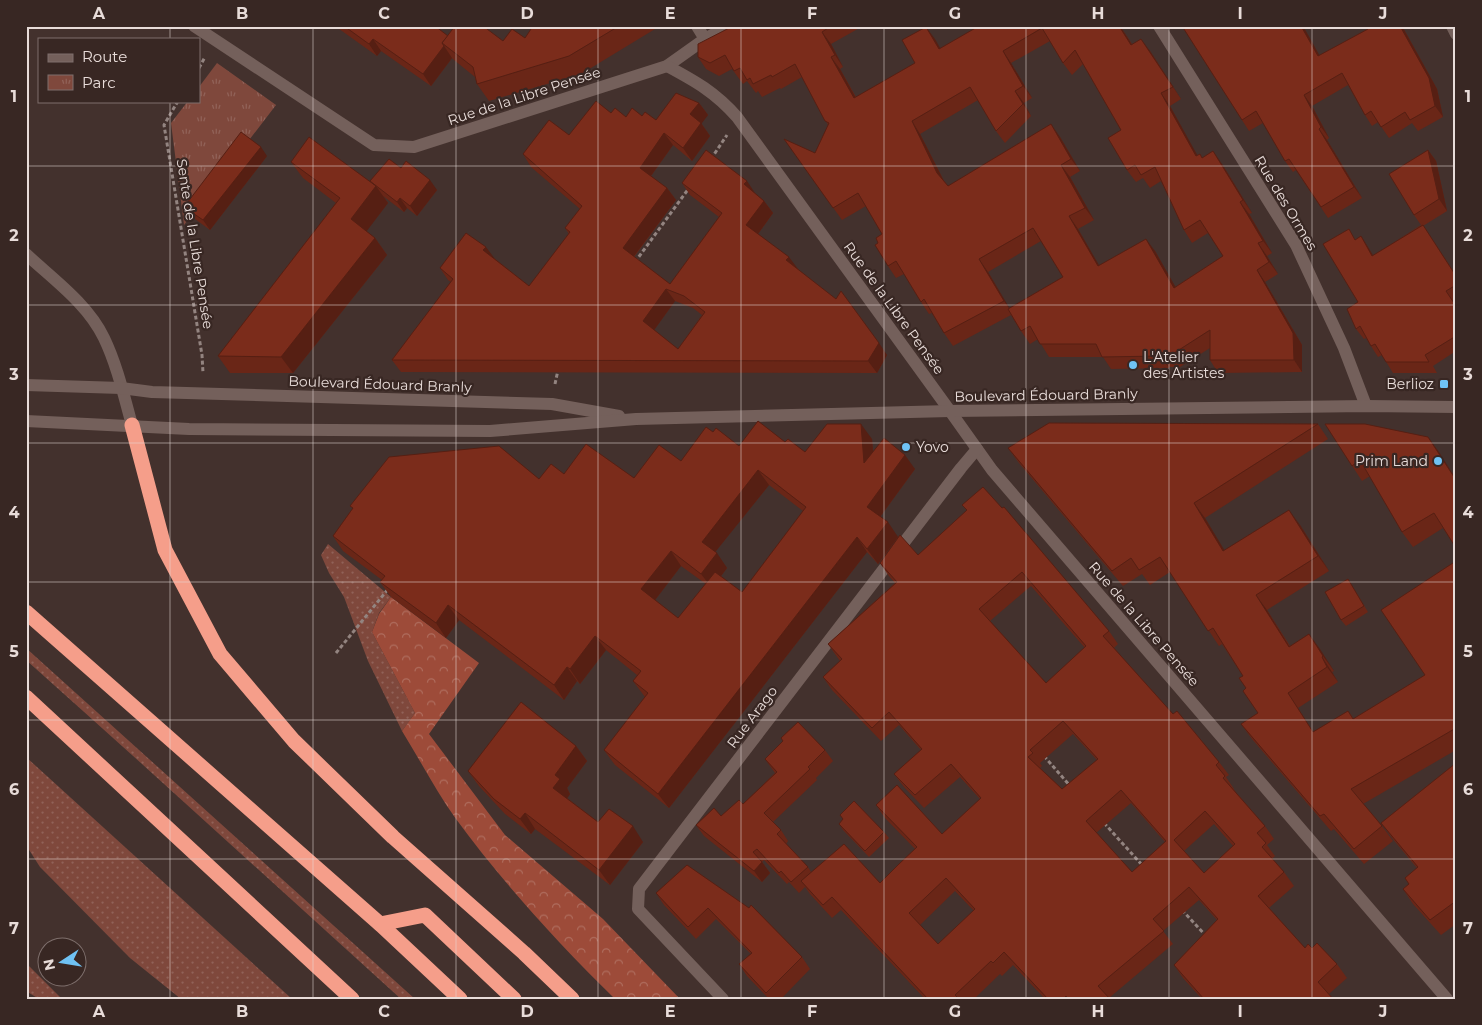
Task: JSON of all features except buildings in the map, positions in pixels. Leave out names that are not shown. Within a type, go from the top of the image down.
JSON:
[{"type":"highway","points":[[132,425],[165,550],[220,654],[294,740],[386,830],[524,953],[572,999]]},
{"type":"highway","points":[[26,612],[380,924],[460,999]]},
{"type":"highway","points":[[26,698],[352,999]]},
{"type":"highway","points":[[380,924],[425,915],[514,999]]},
{"type":"street","name":"Rue de la Libre Pensée","points":[[194,26],[374,145],[414,146],[667,66],[700,84],[722,100],[737,116],[998,478],[1447,999]]},
{"type":"street","points":[[697,26],[705,39]]},
{"type":"street","points":[[667,66],[705,39],[728,26]]},
{"type":"street","name":"Rue des Ormes","points":[[1159,26],[1296,245],[1344,348],[1366,406]]},
{"type":"street","points":[[1452,26],[1456,34]]},
{"type":"street","points":[[26,254],[90,316],[103,336],[113,358],[132,425]]},
{"type":"street","name":"Boulevard Édouard Branly","points":[[26,385],[121,388],[152,392],[204,394],[552,404],[636,419]]},
{"type":"street","name":"Boulevard Édouard Branly","points":[[26,421],[189,429],[490,431],[636,419],[950,411],[1366,406],[1456,407]]},
{"type":"street","name":"Rue Arago","points":[[724,999],[638,909],[639,889],[977,449]]},
{"type":"street","points":[[1452,999],[1456,995]]},
{"type":"path","name":"Sente de la Libre Pensée","points":[[177,102],[164,125],[202,356],[204,394]]},
{"type":"path","points":[[705,167],[737,116]]},
{"type":"path","points":[[634,263],[693,183]]},
{"type":"path","points":[[552,404],[558,367]]},
{"type":"path","points":[[336,653],[392,584]]},
{"type":"path","points":[[1038,750],[1078,794]]},
{"type":"path","points":[[1098,816],[1144,867]]},
{"type":"path","points":[[1177,904],[1210,940]]},
{"type":"green space","points":[[217,63],[276,105],[184,225],[171,123],[187,102],[200,102],[200,86]]},
{"type":"green space","points":[[328,544],[391,597],[379,613],[372,632],[415,713],[402,731],[368,661],[344,597],[329,573],[321,555]]},
{"type":"green space","points":[[391,597],[479,663],[429,734],[505,835],[603,919],[680,999],[615,999],[532,912],[456,819],[402,731],[415,713],[372,632],[379,614]]},
{"type":"green space","points":[[26,648],[415,999],[401,999],[26,660]]},
{"type":"green space","points":[[26,757],[292,999],[181,999],[130,958],[40,867],[26,845]]},
{"type":"green space","points":[[26,963],[38,975],[38,988],[51,988],[62,999],[39,999],[26,991]]},
{"type":"place","name":"L'Atelier des Artistes","points":[[1133,365]]},
{"type":"place","name":"Berlioz","points":[[1444,384]]},
{"type":"place","name":"Yovo","points":[[906,447]]},
{"type":"place","name":"Prim Land","points":[[1438,461]]}]
